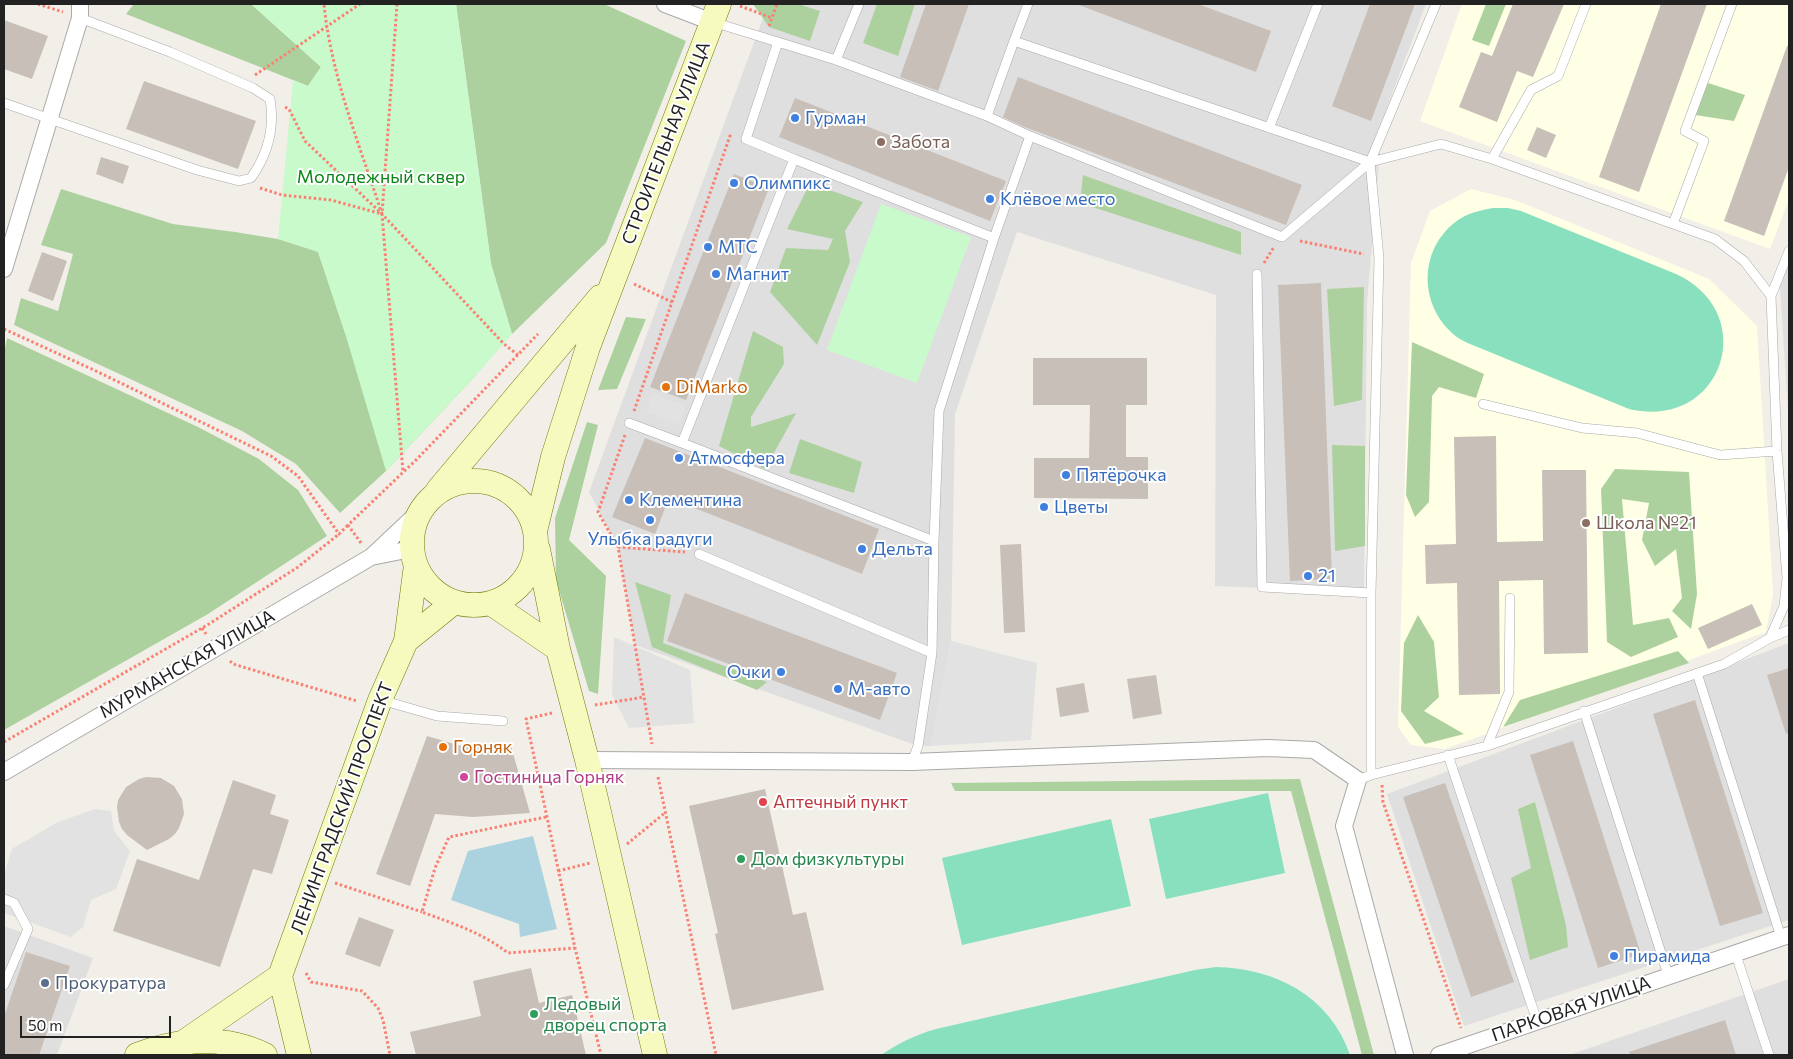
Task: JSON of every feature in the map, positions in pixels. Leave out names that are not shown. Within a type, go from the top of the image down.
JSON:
[{"type":"street","points":[[4,269],[50,119],[80,11],[92,4]]},
{"type":"street","points":[[665,4],[716,13]]},
{"type":"street","name":"СТРОИТЕЛЬНАЯ УЛИЦА","points":[[655,1055],[587,760],[558,649],[537,538],[556,448],[588,347],[716,13]]},
{"type":"street","name":"СТРОИТЕЛЬНАЯ УЛИЦА","points":[[427,503],[612,283]]},
{"type":"street","points":[[371,556],[427,503],[446,487],[467,481],[495,484],[509,491],[525,506],[537,538],[535,561],[525,580],[511,594],[492,604],[475,606],[453,603],[432,590],[413,557],[413,527],[427,503]]},
{"type":"street","points":[[371,556],[413,557]]},
{"type":"street","name":"МУРМАНСКАЯ УЛИЦА","points":[[4,772],[371,556]]},
{"type":"street","name":"ЛЕНИНГРАДСКИЙ ПРОСПЕКТ","points":[[406,641],[413,557]]},
{"type":"street","name":"ЛЕНИНГРАДСКИЙ ПРОСПЕКТ","points":[[280,976],[369,701],[406,641],[453,603]]},
{"type":"street","points":[[492,604],[558,649]]},
{"type":"street","points":[[587,760],[912,762],[1268,748],[1314,750],[1364,777],[1344,826],[1405,1055]]},
{"type":"street","name":"ПАРКОВАЯ УЛИЦА","points":[[1439,1055],[1785,936]]},
{"type":"street","points":[[184,1042],[280,976],[299,1055]]},
{"type":"street","points":[[137,1055],[184,1042],[233,1044],[265,1055]]},
{"type":"lane","points":[[836,60],[859,4]]},
{"type":"lane","points":[[987,116],[1028,4]]},
{"type":"lane","points":[[1269,128],[1318,4]]},
{"type":"lane","points":[[1436,4],[1370,162],[1379,258],[1371,593],[1364,777],[1487,746],[1724,664],[1770,638],[1789,630]]},
{"type":"lane","points":[[1492,159],[1531,90],[1558,76],[1586,4]]},
{"type":"lane","points":[[1673,224],[1704,141],[1685,132],[1732,4]]},
{"type":"lane","points":[[4,103],[197,170],[239,181],[251,178],[258,168],[270,140],[273,113],[270,99],[242,83],[80,11]]},
{"type":"lane","points":[[716,13],[764,38],[836,60],[987,116],[1030,136],[1282,237],[1370,162],[1441,144],[1492,159],[1715,238],[1744,261],[1771,296]]},
{"type":"lane","points":[[1014,41],[1370,162]]},
{"type":"lane","points":[[778,42],[746,140],[994,238]]},
{"type":"lane","points":[[912,762],[918,746],[932,653],[939,411],[994,238],[1030,136]]},
{"type":"lane","points":[[682,443],[794,159]]},
{"type":"lane","points":[[1770,638],[1784,606],[1787,578],[1787,529],[1778,451],[1771,296],[1789,251]]},
{"type":"lane","points":[[1256,274],[1262,587],[1371,593]]},
{"type":"lane","points":[[1483,404],[1582,428],[1637,433],[1720,455],[1778,451]]},
{"type":"lane","points":[[629,423],[934,541]]},
{"type":"lane","points":[[699,554],[932,653]]},
{"type":"lane","points":[[1487,746],[1508,692],[1510,598]]},
{"type":"lane","points":[[1697,672],[1785,936]]},
{"type":"lane","points":[[369,701],[437,716],[503,721]]},
{"type":"lane","points":[[1584,711],[1668,975]]},
{"type":"lane","points":[[1448,755],[1537,1021]]},
{"type":"lane","points":[[4,899],[14,903],[28,928],[4,985]]},
{"type":"lane","points":[[1736,952],[1769,1055]]},
{"type":"path","points":[[38,4],[80,11]]},
{"type":"path","points":[[324,4],[326,26],[343,95],[382,214]]},
{"type":"path","points":[[242,83],[360,4]]},
{"type":"path","points":[[397,4],[382,214],[404,472]]},
{"type":"path","points":[[733,4],[772,18]]},
{"type":"path","points":[[764,38],[777,4]]},
{"type":"path","points":[[270,99],[289,109],[305,141],[382,214],[504,344],[518,354]]},
{"type":"path","points":[[716,1055],[655,760],[618,547],[598,512],[732,129]]},
{"type":"path","points":[[239,181],[282,195],[331,200],[382,214]]},
{"type":"path","points":[[1256,274],[1282,237],[1379,258]]},
{"type":"path","points":[[4,329],[96,371],[271,456],[298,476],[339,534]]},
{"type":"path","points":[[4,742],[202,628],[298,567],[348,526]]},
{"type":"path","points":[[618,547],[699,554]]},
{"type":"path","points":[[202,628],[214,647],[233,664],[369,701]]},
{"type":"path","points":[[601,1055],[575,948],[526,719],[644,697]]},
{"type":"path","points":[[1381,772],[1383,802],[1466,1046]]},
{"type":"path","points":[[422,912],[435,868],[449,837],[546,817]]},
{"type":"path","points":[[331,892],[335,882],[463,927],[490,939],[508,953],[575,948]]},
{"type":"path","points":[[305,968],[306,976],[311,982],[362,991],[378,1008],[383,1020],[390,1055]]},
{"type":"shaded area","points":[[768,4],[1426,4],[1383,118],[1367,302],[1364,592],[1215,586],[1216,295],[1017,232],[955,414],[951,641],[931,746],[918,746],[635,645],[618,547],[589,492]]},
{"type":"shaded area","points":[[1462,4],[1789,4],[1789,199],[1770,249],[1420,121]]},
{"type":"shaded area","name":"Школа №21","points":[[1471,189],[1515,200],[1709,279],[1757,326],[1773,594],[1766,632],[1445,749],[1411,745],[1398,727],[1411,263],[1430,211]]},
{"type":"shaded area","points":[[1789,262],[1789,426],[1780,287]]},
{"type":"shaded area","points":[[653,393],[686,406],[680,424],[646,412]]},
{"type":"shaded area","points":[[614,637],[690,670],[694,723],[629,728],[612,694]]},
{"type":"shaded area","points":[[951,641],[1037,663],[1031,740],[931,746]]},
{"type":"shaded area","points":[[1789,643],[1789,920],[1464,1026],[1387,794]]},
{"type":"shaded area","points":[[95,809],[111,811],[114,831],[130,851],[116,889],[91,900],[83,927],[71,937],[4,913],[4,875],[12,849],[58,822]]},
{"type":"shaded area","points":[[4,926],[93,958],[57,1055],[4,1055]]},
{"type":"shaded area","points":[[1789,979],[1789,1055],[1569,1055]]},
{"type":"green space","points":[[134,4],[251,4],[321,67],[308,86],[126,14]]},
{"type":"green space","name":"Молодежный сквер","points":[[251,4],[456,4],[491,264],[512,334],[386,471],[345,333],[318,252],[278,239],[293,80],[308,86],[321,67]]},
{"type":"green space","points":[[456,4],[604,4],[686,41],[606,243],[512,334],[491,264]]},
{"type":"green space","points":[[753,4],[798,4],[820,11],[810,41],[769,27]]},
{"type":"green space","points":[[877,4],[915,4],[898,56],[863,43]]},
{"type":"green space","points":[[1486,4],[1506,4],[1489,46],[1472,40]]},
{"type":"green space","points":[[1702,81],[1745,95],[1734,121],[1695,115]]},
{"type":"green space","points":[[1083,175],[1241,232],[1241,255],[1080,203]]},
{"type":"green space","points":[[810,183],[863,202],[845,231],[850,262],[817,345],[770,292],[786,248],[828,250],[833,239],[787,229]]},
{"type":"green space","points":[[61,189],[173,224],[278,239],[318,251],[345,333],[477,374],[386,471],[340,513],[296,464],[242,431],[14,325],[21,298],[58,311],[73,254],[41,245]]},
{"type":"green space","points":[[881,204],[971,237],[917,383],[827,350]]},
{"type":"green space","points":[[1493,208],[1508,208],[1521,211],[1676,274],[1702,292],[1718,315],[1723,340],[1720,365],[1707,386],[1688,403],[1661,411],[1629,409],[1461,340],[1449,330],[1438,316],[1431,301],[1428,286],[1428,270],[1432,254],[1439,240],[1449,227],[1466,215]]},
{"type":"green space","points":[[1364,287],[1362,400],[1334,406],[1327,289]]},
{"type":"green space","points":[[626,317],[646,319],[617,389],[598,390]]},
{"type":"green space","points":[[753,331],[783,347],[784,364],[751,417],[751,427],[796,413],[765,469],[719,446]]},
{"type":"green space","points":[[7,338],[198,427],[259,459],[298,490],[327,536],[208,614],[4,730],[4,354]]},
{"type":"green space","points":[[1412,342],[1484,374],[1476,398],[1439,387],[1432,396],[1429,502],[1415,517],[1406,495]]},
{"type":"green space","points":[[587,422],[598,425],[569,540],[606,576],[598,694],[589,691],[556,580],[555,518]]},
{"type":"green space","points":[[800,439],[862,462],[854,493],[789,473]]},
{"type":"green space","points":[[1332,445],[1365,446],[1365,546],[1335,551]]},
{"type":"green space","points":[[1615,469],[1689,472],[1697,594],[1691,629],[1672,611],[1682,598],[1676,549],[1655,566],[1642,540],[1649,503],[1622,499],[1633,625],[1669,618],[1678,637],[1631,657],[1607,642],[1601,489]]},
{"type":"green space","points":[[635,582],[671,595],[663,643],[767,682],[757,690],[652,647]]},
{"type":"green space","points":[[1418,615],[1434,642],[1439,697],[1424,711],[1464,734],[1425,744],[1401,711],[1404,643]]},
{"type":"green space","points":[[1678,651],[1689,663],[1503,727],[1520,700]]},
{"type":"green space","points":[[1300,779],[1374,1055],[1362,1055],[1291,791],[955,791],[951,783]]},
{"type":"green space","points":[[1268,793],[1285,873],[1166,899],[1149,819]]},
{"type":"green space","points":[[1535,802],[1566,925],[1568,947],[1530,960],[1511,878],[1531,868],[1518,809]]},
{"type":"green space","points":[[1111,819],[1131,906],[962,945],[942,858]]},
{"type":"green space","points":[[1216,967],[1259,973],[1298,989],[1329,1016],[1341,1034],[1350,1055],[881,1055],[907,1040],[936,1029],[1195,970]]},
{"type":"water","points":[[533,836],[557,929],[520,937],[519,924],[451,900],[468,851]]},
{"type":"building","points":[[926,4],[969,4],[938,91],[900,77]]},
{"type":"building","points":[[1079,4],[1198,4],[1271,31],[1256,72]]},
{"type":"building","points":[[1370,4],[1415,4],[1371,121],[1332,106]]},
{"type":"building","points":[[1513,4],[1564,4],[1533,77],[1517,71],[1497,122],[1459,107],[1481,52],[1492,56]]},
{"type":"building","points":[[1661,4],[1707,4],[1639,192],[1599,177]]},
{"type":"building","points":[[4,20],[48,36],[32,79],[4,69]]},
{"type":"building","points":[[1787,46],[1789,46],[1789,167],[1764,236],[1724,221]]},
{"type":"building","points":[[1018,77],[1302,185],[1286,225],[1022,126],[1003,117]]},
{"type":"building","points":[[144,81],[256,121],[238,169],[126,129]]},
{"type":"building","points":[[795,98],[1006,181],[990,221],[779,137]]},
{"type":"building","points":[[1537,127],[1556,135],[1546,158],[1527,150]]},
{"type":"building","points":[[101,157],[129,166],[123,184],[96,174]]},
{"type":"building","points":[[734,174],[769,188],[686,400],[650,387]]},
{"type":"building","points":[[42,252],[67,261],[53,301],[28,291]]},
{"type":"building","points":[[1321,283],[1332,579],[1290,581],[1278,285]]},
{"type":"building","points":[[1033,358],[1147,358],[1147,405],[1126,405],[1126,457],[1148,457],[1148,499],[1034,498],[1034,458],[1089,458],[1090,405],[1033,405]]},
{"type":"building","points":[[1496,436],[1497,542],[1543,541],[1542,470],[1586,470],[1588,653],[1544,654],[1543,580],[1499,581],[1500,694],[1459,695],[1457,583],[1426,584],[1425,545],[1456,544],[1454,437]]},
{"type":"building","points":[[645,438],[879,529],[862,574],[669,498],[655,534],[612,517]]},
{"type":"building","points":[[1021,544],[1025,632],[1004,633],[1000,545]]},
{"type":"building","points":[[685,593],[897,673],[880,720],[667,641]]},
{"type":"building","points":[[1752,604],[1762,625],[1708,649],[1698,628]]},
{"type":"building","points":[[1789,668],[1789,733],[1786,734],[1767,675]]},
{"type":"building","points":[[1156,675],[1162,714],[1133,719],[1127,679]]},
{"type":"building","points":[[1084,683],[1089,712],[1060,717],[1056,688]]},
{"type":"building","points":[[1695,700],[1763,913],[1720,926],[1653,714]]},
{"type":"building","points":[[427,736],[465,747],[511,746],[530,813],[473,817],[435,814],[410,886],[376,874]]},
{"type":"building","points":[[1573,741],[1641,954],[1598,968],[1530,755]]},
{"type":"building","points":[[146,777],[161,778],[174,786],[182,799],[184,814],[175,834],[147,850],[122,829],[117,807],[118,800],[126,787]]},
{"type":"building","points":[[233,780],[276,795],[270,814],[289,820],[272,874],[253,869],[220,967],[113,931],[137,859],[199,880]]},
{"type":"building","points":[[1445,783],[1514,982],[1471,997],[1403,797]]},
{"type":"building","name":"Дом физкультуры","points":[[765,789],[793,915],[806,912],[824,990],[732,1010],[715,934],[718,933],[689,806]]},
{"type":"building","points":[[359,917],[394,930],[380,967],[345,954]]},
{"type":"building","points":[[26,952],[70,966],[39,1055],[4,1055],[4,1017]]},
{"type":"building","name":"Ледовый дворец спорта","points":[[531,968],[539,1003],[572,995],[586,1055],[416,1055],[410,1032],[481,1016],[473,981]]},
{"type":"building","points":[[1725,1020],[1736,1055],[1630,1055],[1629,1052]]},
{"type":"place","name":"Гурман","points":[[795,118]]},
{"type":"place","name":"Забота","points":[[881,142]]},
{"type":"place","name":"Олимпикс","points":[[734,183]]},
{"type":"place","name":"Клёвое место","points":[[990,199]]},
{"type":"place","name":"МТС","points":[[708,247]]},
{"type":"place","name":"Магнит","points":[[716,274]]},
{"type":"place","name":"DiMarko","points":[[666,387]]},
{"type":"place","name":"Атмосфера","points":[[679,458]]},
{"type":"place","name":"Пятёрочка","points":[[1066,475]]},
{"type":"place","name":"Клементина","points":[[629,500]]},
{"type":"place","name":"Цветы","points":[[1044,507]]},
{"type":"place","name":"Улыбка радуги","points":[[650,520]]},
{"type":"place","name":"Школа №21","points":[[1586,523]]},
{"type":"place","name":"Дельта","points":[[862,549]]},
{"type":"place","name":"21","points":[[1308,576]]},
{"type":"place","name":"Очки","points":[[781,672]]},
{"type":"place","name":"М-авто","points":[[838,689]]},
{"type":"place","name":"Горняк","points":[[443,747]]},
{"type":"place","name":"Гостиница Горняк","points":[[464,777]]},
{"type":"place","name":"Аптечный пункт","points":[[763,802]]},
{"type":"place","name":"Дом физкультуры","points":[[741,859]]},
{"type":"place","name":"Пирамида","points":[[1614,956]]},
{"type":"place","name":"Прокуратура","points":[[45,983]]},
{"type":"place","name":"Ледовый дворец спорта","points":[[534,1014]]}]
